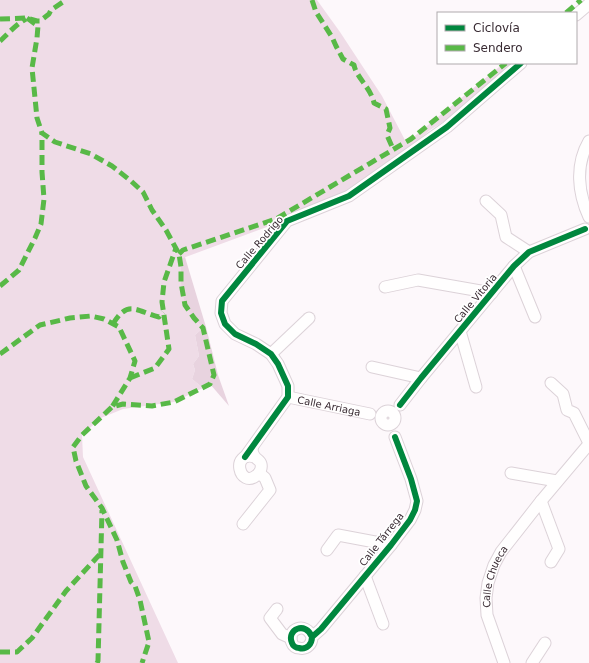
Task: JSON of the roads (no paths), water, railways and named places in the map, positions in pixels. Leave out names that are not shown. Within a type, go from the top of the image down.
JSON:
[{"type":"street","points":[[577,14],[589,4]]},
{"type":"street","name":"Calle Rodrigo","points":[[288,398],[288,386],[278,364],[271,354],[256,344],[235,334],[225,324],[221,313],[222,301],[287,221],[349,196],[447,127],[520,64]]},
{"type":"street","points":[[588,225],[579,180],[582,157],[589,140]]},
{"type":"street","points":[[486,201],[501,215],[506,237],[530,252]]},
{"type":"street","name":"Calle Vitoria","points":[[388,417],[400,405],[514,266],[530,252],[588,225]]},
{"type":"street","points":[[514,266],[535,317]]},
{"type":"street","name":"Calle Vitoria","points":[[385,287],[418,280],[492,293]]},
{"type":"street","points":[[271,354],[309,318]]},
{"type":"street","name":"Calle Vitoria","points":[[460,331],[476,387]]},
{"type":"street","points":[[372,368],[421,378]]},
{"type":"street","name":"Calle Chueca","points":[[504,663],[487,615],[486,598],[488,583],[494,565],[502,552],[589,443],[574,413],[567,410],[563,394],[551,383]]},
{"type":"street","points":[[250,454],[259,460],[261,469],[256,477],[247,478],[240,472],[239,464],[241,460],[250,454],[288,398]]},
{"type":"street","name":"Calle Arriaga","points":[[288,398],[388,417]]},
{"type":"street","name":"Calle Tárrega","points":[[277,609],[270,618],[282,634],[291,638],[294,631],[304,628],[308,630],[312,637],[321,629],[410,520],[415,510],[416,501],[411,479],[388,417]]},
{"type":"street","points":[[243,524],[270,490],[265,478],[259,473]]},
{"type":"street","points":[[512,473],[558,481]]},
{"type":"street","points":[[541,502],[559,549],[550,562]]},
{"type":"street","name":"Calle Tárrega","points":[[327,550],[338,535],[391,545]]},
{"type":"street","name":"Calle Tárrega","points":[[365,576],[383,624]]},
{"type":"street","points":[[532,663],[545,643]]}]
